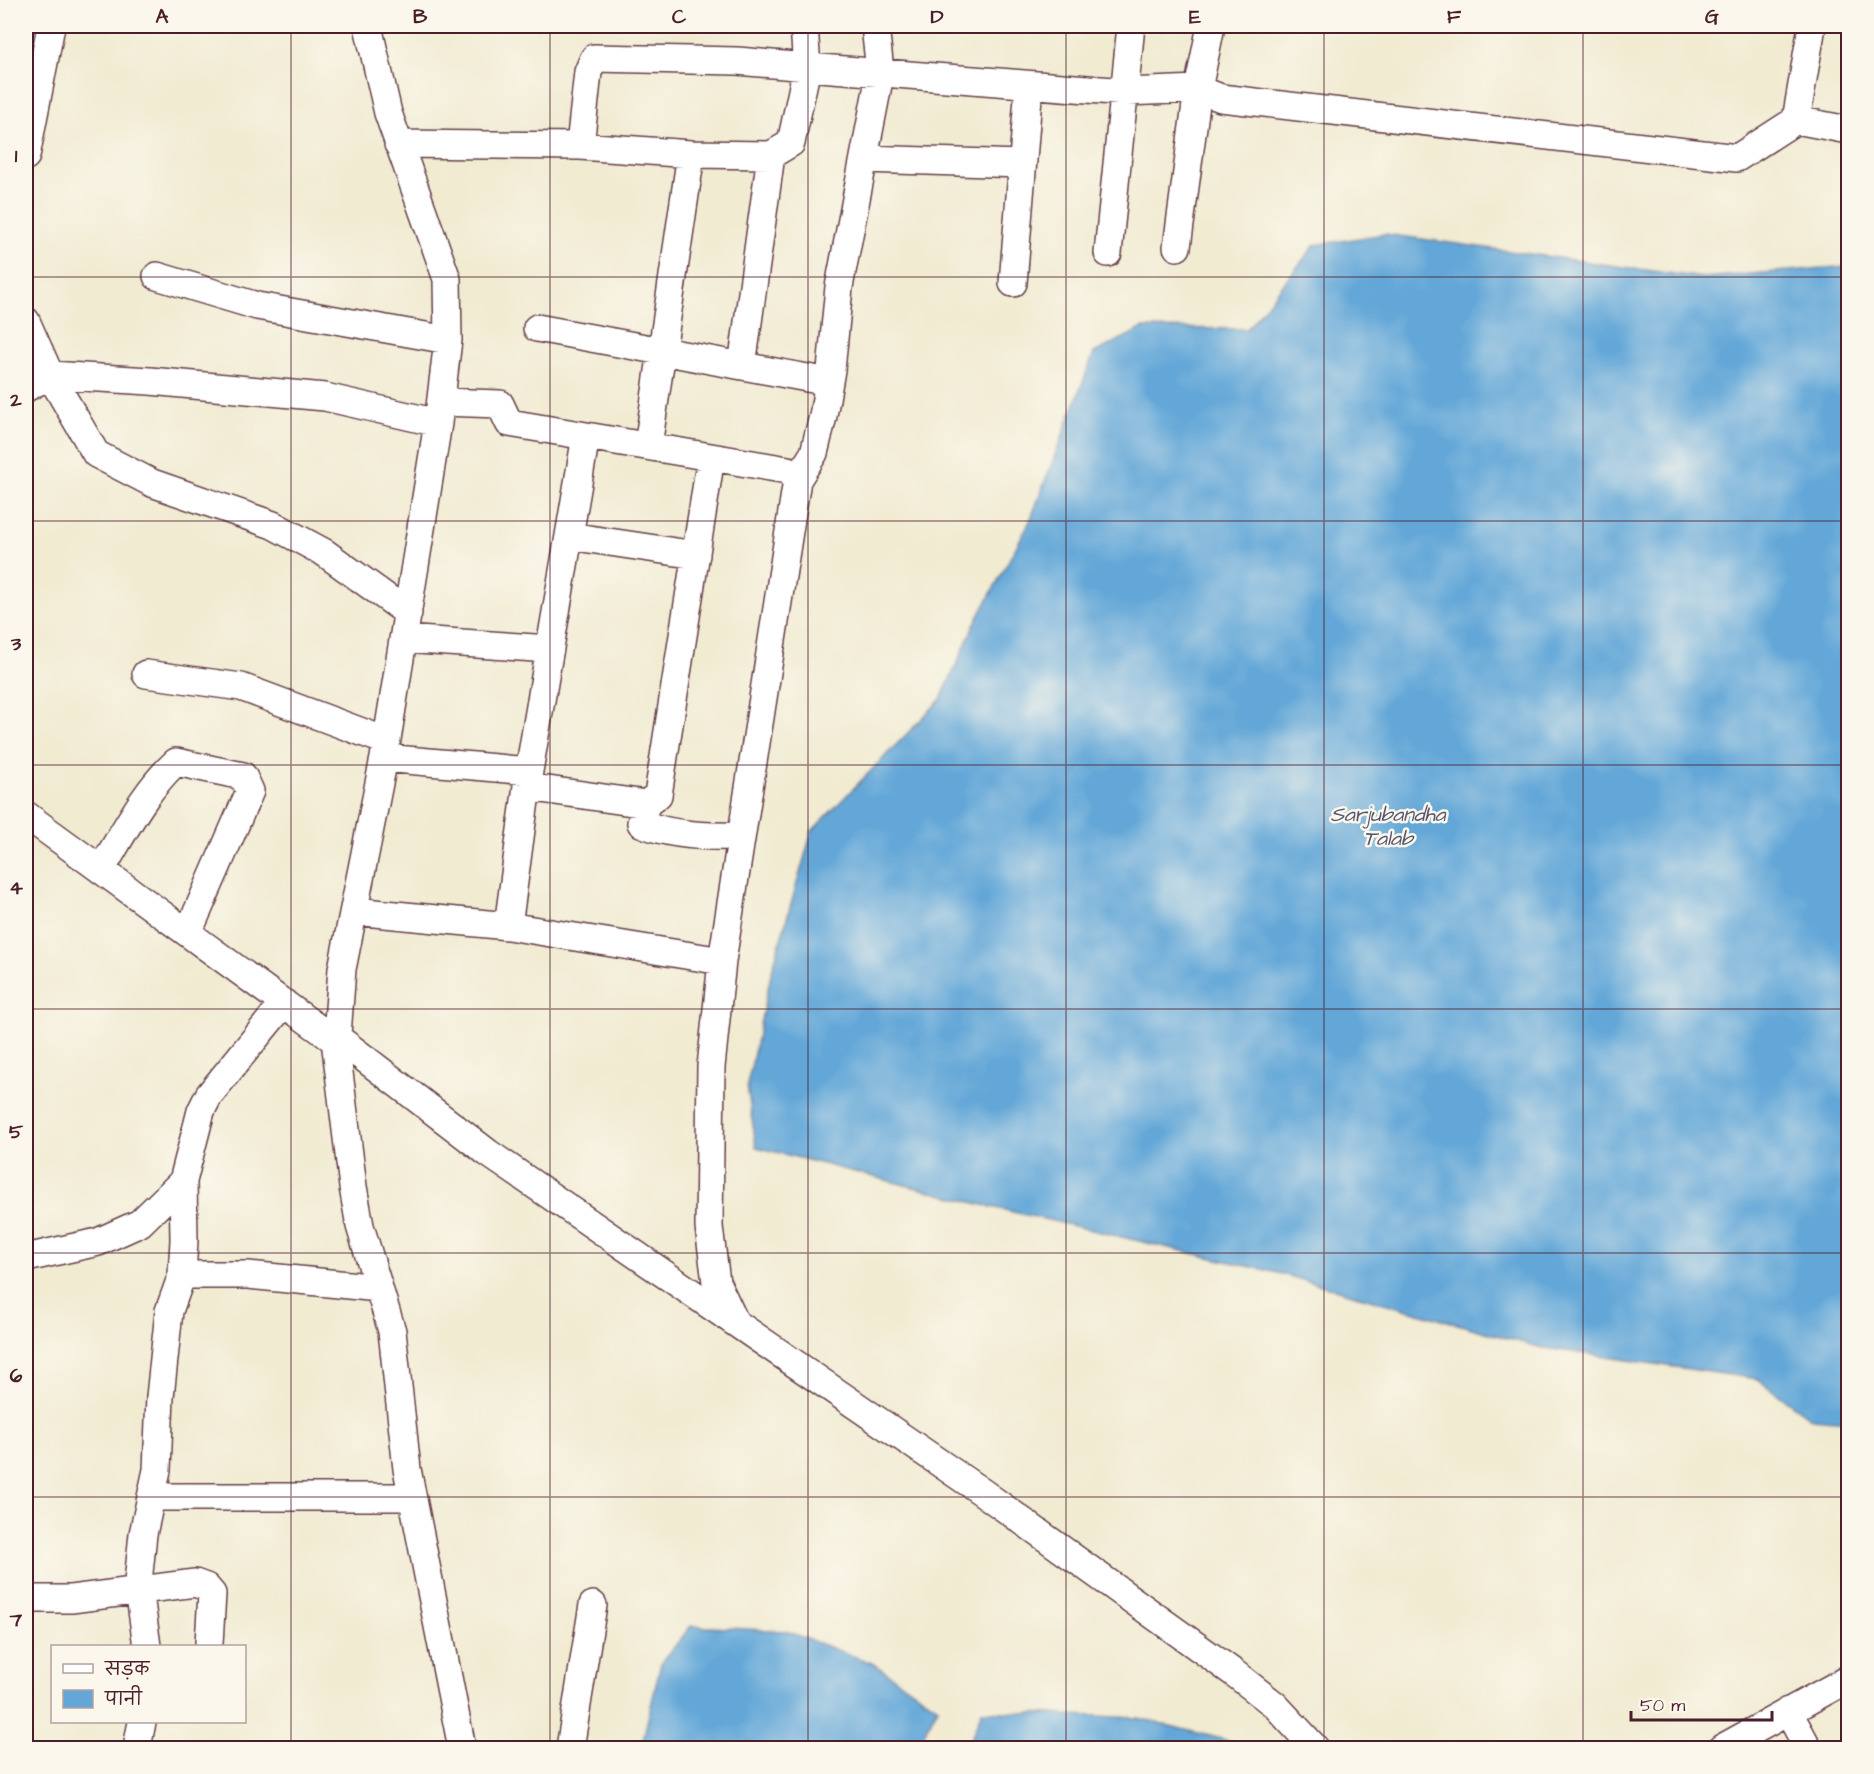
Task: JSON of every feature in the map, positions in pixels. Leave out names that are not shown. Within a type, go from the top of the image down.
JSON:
[{"type":"street","points":[[26,156],[51,26]]},
{"type":"street","points":[[368,26],[388,113],[447,279],[448,340],[440,412],[408,613],[385,749],[342,969],[337,1040],[342,1114],[354,1197],[360,1226],[392,1331],[412,1497],[462,1749]]},
{"type":"street","points":[[398,144],[580,146],[691,154],[771,155],[791,143],[807,68],[804,26]]},
{"type":"street","points":[[737,1325],[716,1282],[709,1227],[711,1067],[722,961],[797,480],[814,453],[829,382],[839,287],[880,71],[875,26]]},
{"type":"street","points":[[1108,253],[1131,26]]},
{"type":"street","points":[[1177,247],[1198,89],[1211,26]]},
{"type":"street","points":[[1796,120],[1812,26]]},
{"type":"street","points":[[580,146],[588,72],[594,58],[737,61],[1126,92],[1198,89],[1221,98],[1737,158],[1796,120],[1848,130]]},
{"type":"street","points":[[1013,283],[1029,85]]},
{"type":"street","points":[[648,446],[691,154]]},
{"type":"street","points":[[742,366],[771,155]]},
{"type":"street","points":[[864,159],[1022,164]]},
{"type":"street","points":[[157,276],[258,306],[448,340]]},
{"type":"street","points":[[26,321],[50,375],[96,453],[152,483],[273,525],[325,554],[408,613]]},
{"type":"street","points":[[537,328],[829,382]]},
{"type":"street","points":[[26,388],[50,375],[150,381],[325,397],[440,412],[500,404],[509,423],[788,470],[797,480]]},
{"type":"street","points":[[508,926],[528,779],[586,436]]},
{"type":"street","points":[[711,457],[658,795],[646,804],[641,823],[650,827],[705,836],[741,836]]},
{"type":"street","points":[[569,536],[696,555]]},
{"type":"street","points":[[403,639],[550,649]]},
{"type":"street","points":[[146,674],[241,687],[385,749],[646,804]]},
{"type":"street","points":[[100,870],[144,801],[165,772],[176,762],[243,776],[250,791],[188,933]]},
{"type":"street","points":[[26,815],[337,1040],[488,1153],[982,1492],[1234,1673],[1275,1705],[1315,1749]]},
{"type":"street","points":[[354,911],[508,926],[722,961]]},
{"type":"street","points":[[147,1645],[140,1591],[143,1534],[157,1470],[160,1397],[169,1311],[182,1275],[183,1181],[201,1111],[209,1095],[284,1003]]},
{"type":"street","points":[[26,1258],[98,1242],[140,1222],[183,1181]]},
{"type":"street","points":[[182,1275],[248,1275],[379,1288]]},
{"type":"street","points":[[151,1497],[412,1497]]},
{"type":"street","points":[[26,1599],[71,1599],[195,1583],[206,1587],[212,1594],[209,1643]]},
{"type":"street","points":[[570,1749],[593,1605]]},
{"type":"street","points":[[1722,1749],[1848,1679]]},
{"type":"street","points":[[1788,1711],[1808,1749]]},
{"type":"street","points":[[137,1749],[142,1723]]},
{"type":"water","name":"Sarjubandha Talab","points":[[1385,234],[1703,278],[1848,266],[1848,1422],[1812,1419],[1757,1379],[1538,1347],[1282,1274],[987,1206],[756,1147],[747,1085],[771,974],[812,831],[941,699],[974,625],[1030,521],[1094,353],[1143,328],[1247,329],[1315,245]]},
{"type":"water","points":[[691,1626],[786,1631],[872,1663],[938,1707],[917,1748],[641,1748],[661,1663]]},
{"type":"water","points":[[982,1711],[1139,1718],[1233,1742],[1238,1748],[967,1748]]}]
